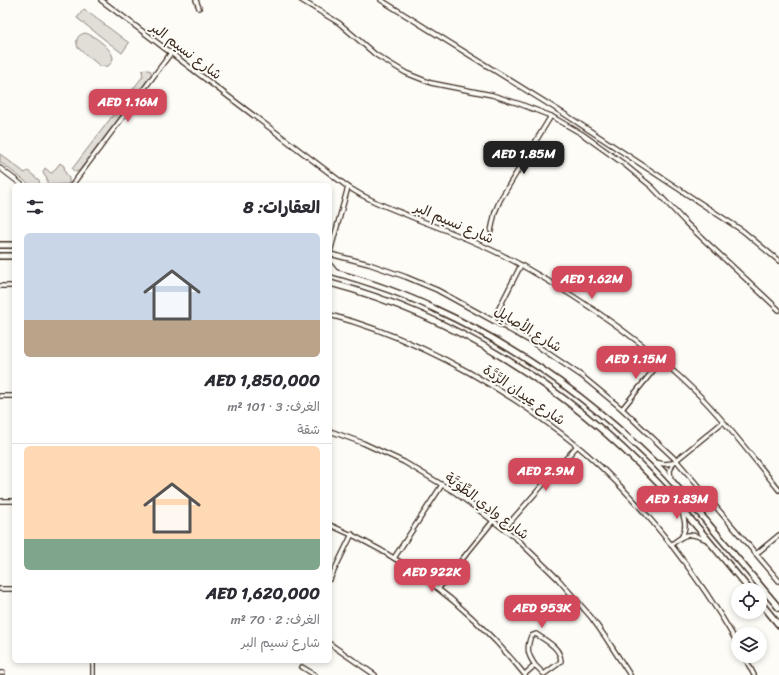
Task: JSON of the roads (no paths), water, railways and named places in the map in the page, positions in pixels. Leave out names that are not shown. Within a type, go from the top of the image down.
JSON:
[{"type":"main road","points":[[0,245],[12,245]]},
{"type":"main road","points":[[0,256],[12,256]]},
{"type":"main road","points":[[332,272],[385,289],[435,309],[521,356],[546,372],[604,416],[654,462],[671,480],[779,608]]},
{"type":"main road","points":[[332,283],[403,307],[453,329],[516,365],[577,408],[606,432],[642,466],[680,506],[744,583]]},
{"type":"main road","points":[[767,610],[779,625]]},
{"type":"street","name":"شارع نسيم البر","points":[[101,0],[348,187],[374,202],[465,238],[521,265],[611,322],[662,360],[700,396],[779,490]]},
{"type":"street","points":[[196,0],[199,8]]},
{"type":"street","points":[[301,0],[339,23],[380,58],[406,74],[440,85],[506,99],[551,116],[582,134],[646,182],[686,224],[779,310]]},
{"type":"street","points":[[381,0],[566,115],[730,222],[779,261]]},
{"type":"street","points":[[74,183],[171,53]]},
{"type":"street","points":[[491,231],[495,212],[500,200],[551,116]]},
{"type":"street","points":[[0,168],[19,183]]},
{"type":"street","points":[[332,246],[348,187]]},
{"type":"street","name":"شارع الأصايِل","points":[[332,254],[369,264],[437,290],[548,352],[582,376],[622,409],[675,461],[779,581]]},
{"type":"street","points":[[493,320],[521,265]]},
{"type":"street","points":[[332,267],[337,273]]},
{"type":"street","points":[[0,286],[12,286]]},
{"type":"street","points":[[332,286],[343,286]]},
{"type":"street","name":"شارع عِيدان الرَّدَّة","points":[[332,315],[376,330],[461,368],[511,398],[553,427],[577,446],[605,471],[633,500],[671,545],[714,605],[731,633]]},
{"type":"street","points":[[622,409],[662,360]]},
{"type":"street","points":[[0,396],[12,396]]},
{"type":"street","points":[[654,462],[664,464],[675,461],[723,422]]},
{"type":"street","name":"شارع وادِي الطِّوَيَّة","points":[[332,432],[363,443],[404,462],[442,485],[493,520],[517,539],[574,598],[606,638],[630,675]]},
{"type":"street","points":[[504,529],[577,446]]},
{"type":"street","points":[[671,480],[670,471],[675,461]]},
{"type":"street","points":[[394,558],[442,485]]},
{"type":"street","points":[[0,501],[12,501]]},
{"type":"street","points":[[671,545],[682,536],[685,530],[685,523],[680,506]]},
{"type":"street","points":[[439,588],[493,520]]},
{"type":"street","points":[[332,526],[352,534],[394,558],[439,588],[477,621],[525,675],[535,665]]},
{"type":"street","points":[[332,575],[352,534]]},
{"type":"street","points":[[682,536],[692,534],[708,540]]},
{"type":"street","points":[[756,554],[779,535]]},
{"type":"street","points":[[0,589],[12,589]]},
{"type":"street","points":[[536,634],[552,644],[561,655],[561,661],[544,674],[535,665],[529,656],[528,644],[531,636],[536,634]]},
{"type":"street","points":[[332,645],[375,675]]},
{"type":"street","points":[[93,663],[93,675]]},
{"type":"street","points":[[748,663],[754,675]]},
{"type":"street","points":[[302,667],[315,675]]}]
